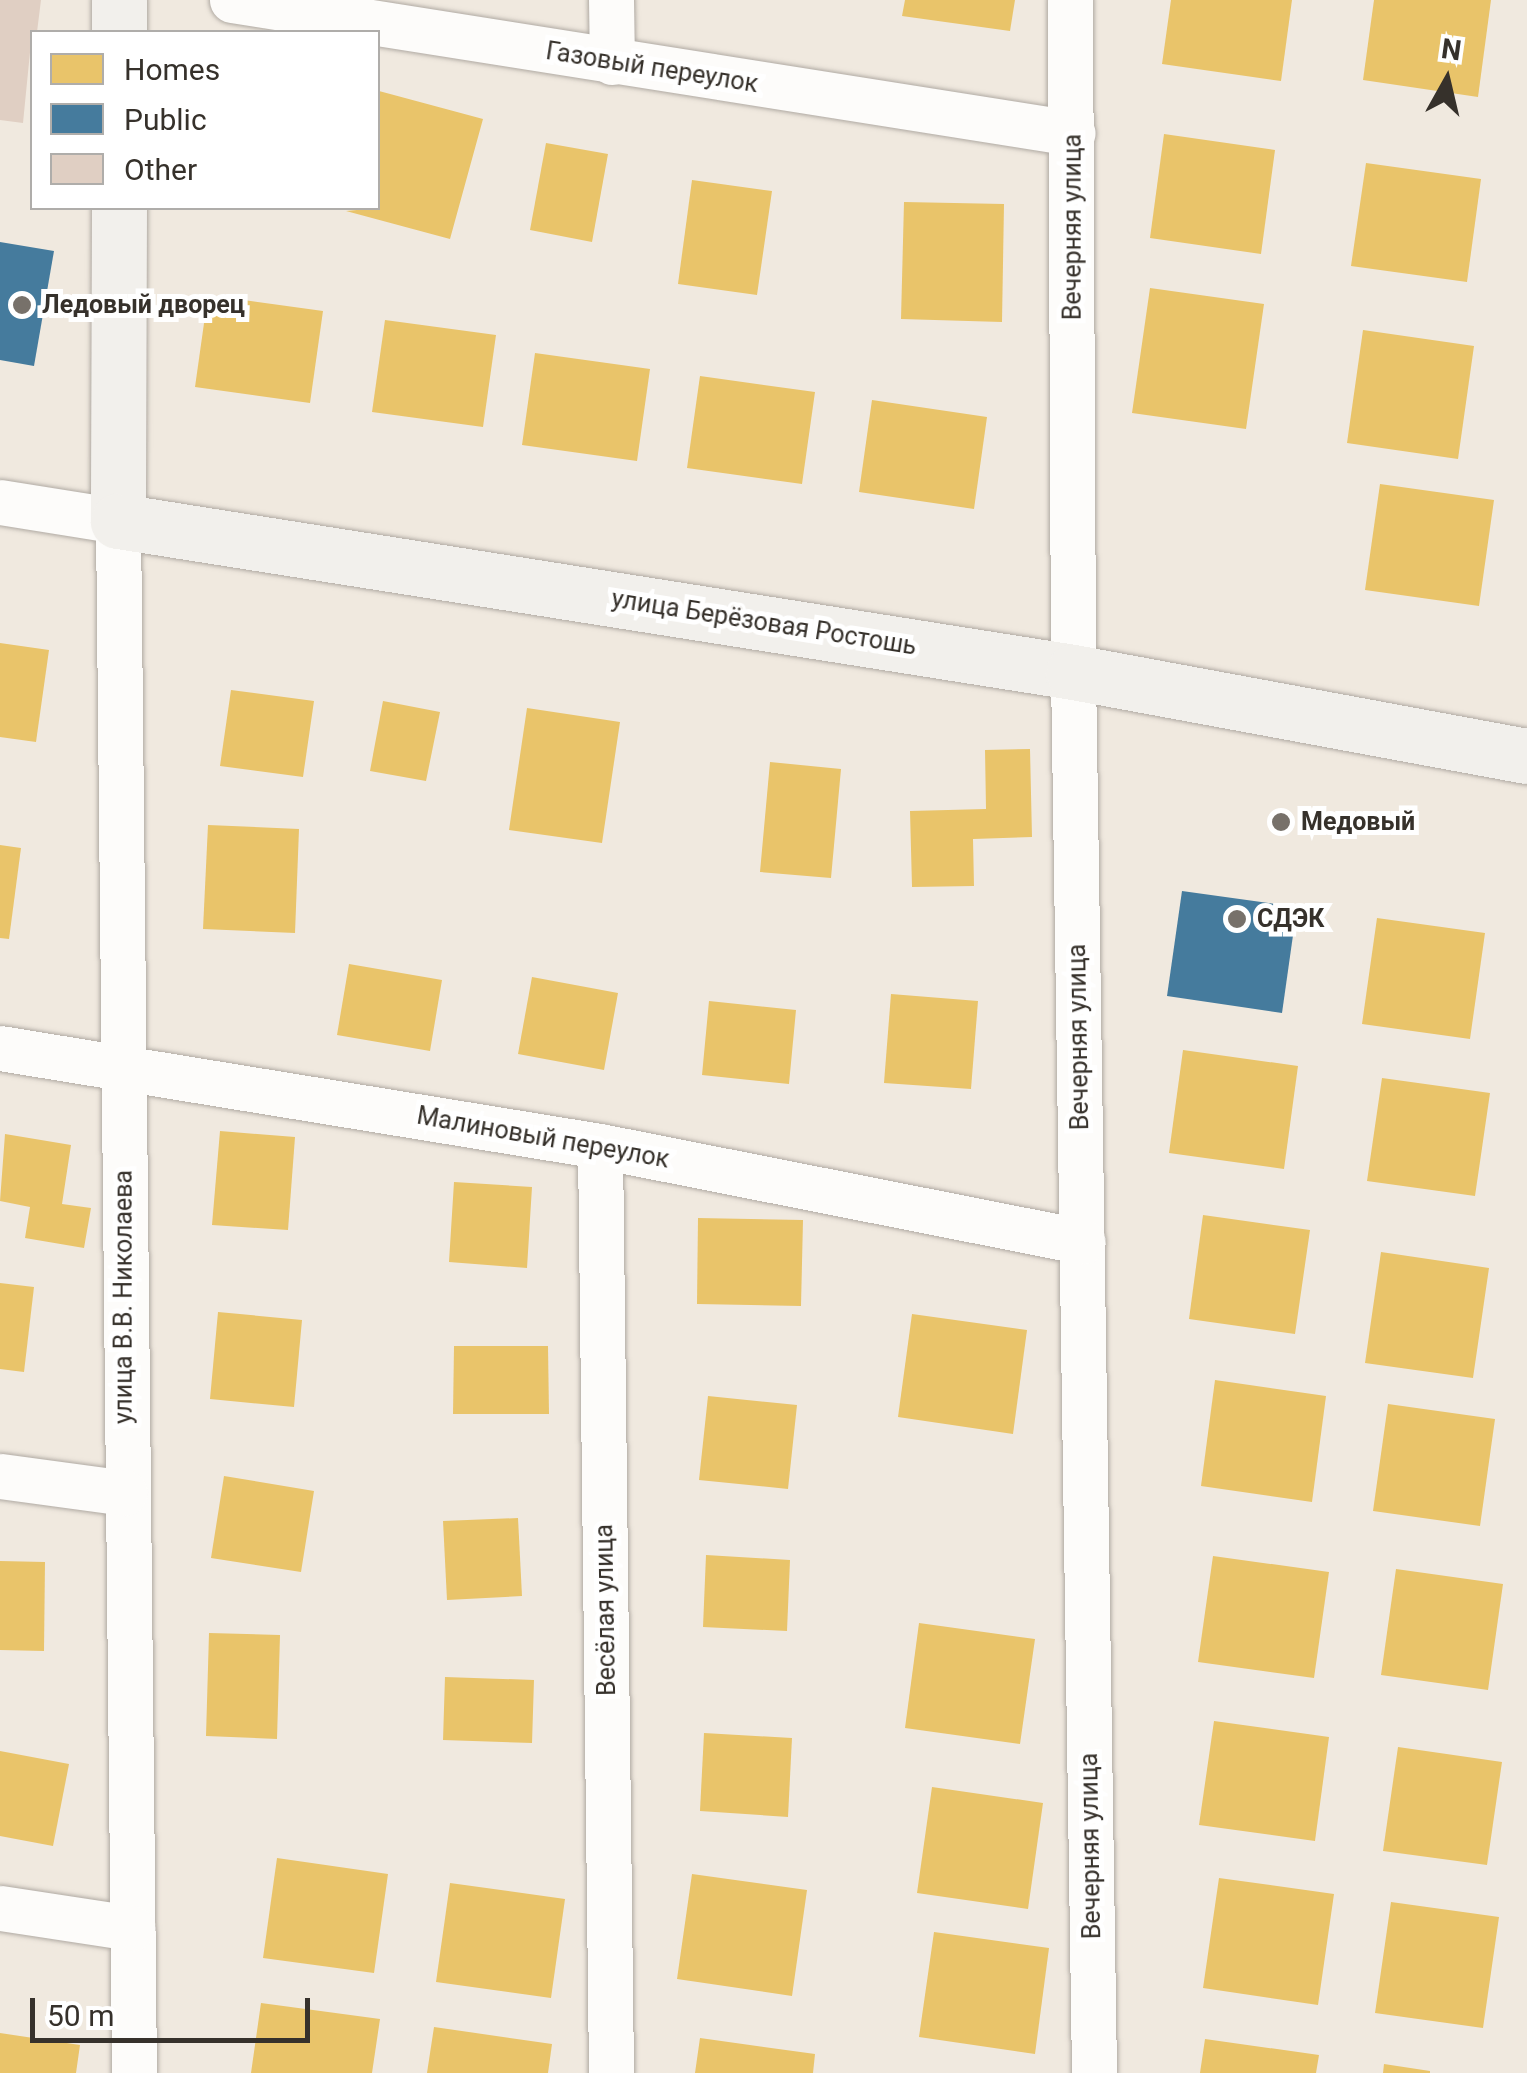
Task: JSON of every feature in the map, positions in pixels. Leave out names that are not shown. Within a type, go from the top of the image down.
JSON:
[{"type":"street","points":[[119,0],[119,30]]},
{"type":"street","name":"Газовый переулок","points":[[232,0],[1073,134]]},
{"type":"street","points":[[610,0],[612,62]]},
{"type":"street","name":"Вечерняя улица","points":[[1070,0],[1073,672],[1094,2073]]},
{"type":"street","points":[[118,521],[119,210]]},
{"type":"street","name":"улица Берёзовая Ростошь","points":[[0,502],[1073,672],[1527,756]]},
{"type":"street","name":"улица В.В. Николаева","points":[[118,521],[125,1493],[134,2073]]},
{"type":"street","name":"Малиновый переулок","points":[[0,1048],[600,1146],[1083,1242]]},
{"type":"street","name":"Весёлая улица","points":[[600,1146],[611,2073]]},
{"type":"street","points":[[0,1476],[125,1493]]},
{"type":"street","points":[[0,1908],[132,1928]]},
{"type":"building: Homes","points":[[905,0],[1015,0],[1010,31],[902,16]]},
{"type":"building: Homes","points":[[1171,0],[1292,0],[1281,81],[1162,64]]},
{"type":"building: Homes","points":[[1374,0],[1491,0],[1478,97],[1363,80]]},
{"type":"building: Homes","points":[[380,91],[483,119],[450,239],[346,211],[380,210]]},
{"type":"building: Homes","points":[[1164,134],[1275,150],[1261,254],[1150,238]]},
{"type":"building: Homes","points":[[546,143],[608,154],[592,242],[530,230]]},
{"type":"building: Homes","points":[[1366,163],[1481,179],[1467,282],[1351,266]]},
{"type":"building: Homes","points":[[692,180],[772,191],[757,295],[678,284]]},
{"type":"building: Homes","points":[[904,202],[1004,204],[1002,322],[901,319]]},
{"type":"building: Homes","points":[[1150,288],[1264,304],[1246,429],[1132,413]]},
{"type":"building: Homes","points":[[208,295],[323,311],[310,403],[195,387]]},
{"type":"building: Homes","points":[[385,320],[496,335],[483,427],[372,412]]},
{"type":"building: Homes","points":[[1363,330],[1474,346],[1458,459],[1347,443]]},
{"type":"building: Homes","points":[[535,353],[650,369],[637,461],[522,445]]},
{"type":"building: Homes","points":[[700,376],[815,392],[802,484],[687,468]]},
{"type":"building: Homes","points":[[872,400],[987,417],[974,509],[859,492]]},
{"type":"building: Homes","points":[[1380,484],[1494,500],[1479,606],[1365,590]]},
{"type":"building: Homes","points":[[0,643],[49,650],[36,742],[0,737]]},
{"type":"building: Homes","points":[[231,690],[314,701],[303,777],[220,766]]},
{"type":"building: Homes","points":[[383,701],[440,712],[426,781],[370,771]]},
{"type":"building: Homes","points":[[527,708],[620,722],[602,843],[509,830]]},
{"type":"building: Homes","points":[[1030,749],[1032,837],[973,839],[974,886],[912,887],[910,811],[986,809],[985,750]]},
{"type":"building: Homes","points":[[770,762],[841,769],[831,878],[760,872]]},
{"type":"building: Homes","points":[[208,825],[299,829],[295,933],[203,929]]},
{"type":"building: Homes","points":[[0,845],[21,848],[9,939],[0,938]]},
{"type":"building: Homes","points":[[1377,918],[1485,933],[1470,1039],[1362,1024]]},
{"type":"building: Homes","points":[[349,964],[442,980],[430,1051],[337,1035]]},
{"type":"building: Homes","points":[[532,977],[618,993],[604,1070],[518,1054]]},
{"type":"building: Homes","points":[[891,994],[978,1001],[971,1089],[884,1083]]},
{"type":"building: Homes","points":[[709,1001],[796,1010],[789,1084],[702,1075]]},
{"type":"building: Homes","points":[[1183,1050],[1298,1066],[1284,1169],[1169,1153]]},
{"type":"building: Homes","points":[[1382,1078],[1490,1093],[1475,1196],[1367,1181]]},
{"type":"building: Homes","points":[[220,1131],[295,1137],[288,1230],[212,1225]]},
{"type":"building: Homes","points":[[5,1134],[71,1145],[62,1204],[91,1208],[84,1248],[25,1238],[30,1207],[0,1201]]},
{"type":"building: Homes","points":[[454,1182],[532,1187],[527,1268],[449,1262]]},
{"type":"building: Homes","points":[[1203,1215],[1310,1230],[1295,1334],[1189,1319]]},
{"type":"building: Homes","points":[[698,1218],[803,1220],[801,1306],[697,1304]]},
{"type":"building: Homes","points":[[1381,1252],[1489,1268],[1473,1378],[1365,1363]]},
{"type":"building: Homes","points":[[0,1283],[34,1287],[24,1372],[0,1369]]},
{"type":"building: Homes","points":[[218,1312],[302,1320],[294,1407],[210,1399]]},
{"type":"building: Homes","points":[[912,1314],[1027,1330],[1013,1434],[898,1417]]},
{"type":"building: Homes","points":[[454,1346],[548,1346],[549,1414],[453,1414]]},
{"type":"building: Homes","points":[[1215,1380],[1326,1396],[1312,1502],[1201,1486]]},
{"type":"building: Homes","points":[[708,1396],[797,1405],[788,1489],[699,1480]]},
{"type":"building: Homes","points":[[1388,1404],[1495,1419],[1480,1526],[1373,1511]]},
{"type":"building: Homes","points":[[224,1476],[314,1491],[301,1572],[211,1558]]},
{"type":"building: Homes","points":[[518,1518],[522,1596],[447,1600],[443,1521]]},
{"type":"building: Homes","points":[[706,1555],[790,1560],[787,1631],[703,1627]]},
{"type":"building: Homes","points":[[1213,1556],[1329,1572],[1314,1678],[1198,1662]]},
{"type":"building: Homes","points":[[0,1561],[45,1562],[44,1651],[0,1650]]},
{"type":"building: Homes","points":[[1396,1569],[1503,1584],[1488,1690],[1381,1675]]},
{"type":"building: Homes","points":[[919,1623],[1035,1639],[1020,1744],[905,1728]]},
{"type":"building: Homes","points":[[209,1633],[280,1635],[277,1739],[206,1736]]},
{"type":"building: Homes","points":[[445,1677],[534,1680],[532,1743],[443,1740]]},
{"type":"building: Homes","points":[[1214,1721],[1329,1737],[1315,1841],[1199,1825]]},
{"type":"building: Homes","points":[[704,1733],[792,1738],[788,1817],[700,1811]]},
{"type":"building: Homes","points":[[1398,1747],[1502,1762],[1487,1865],[1383,1851]]},
{"type":"building: Homes","points":[[0,1751],[69,1764],[53,1846],[0,1836]]},
{"type":"building: Homes","points":[[932,1787],[1043,1803],[1028,1909],[917,1893]]},
{"type":"building: Homes","points":[[277,1858],[388,1874],[374,1973],[263,1958]]},
{"type":"building: Homes","points":[[692,1874],[807,1890],[792,1996],[677,1979]]},
{"type":"building: Homes","points":[[1219,1878],[1334,1894],[1318,2005],[1203,1988]]},
{"type":"building: Homes","points":[[450,1883],[565,1899],[551,1998],[436,1982]]},
{"type":"building: Homes","points":[[1391,1902],[1499,1917],[1483,2028],[1375,2013]]},
{"type":"building: Homes","points":[[934,1932],[1049,1948],[1035,2054],[919,2037]]},
{"type":"building: Homes","points":[[261,2003],[380,2019],[372,2073],[251,2073]]},
{"type":"building: Homes","points":[[434,2027],[552,2044],[548,2073],[427,2073]]},
{"type":"building: Homes","points":[[0,2033],[80,2045],[76,2073],[0,2073]]},
{"type":"building: Homes","points":[[700,2038],[815,2054],[813,2073],[695,2073]]},
{"type":"building: Homes","points":[[1205,2039],[1319,2055],[1316,2073],[1200,2073]]},
{"type":"building: Homes","points":[[1384,2064],[1430,2071],[1430,2073],[1383,2073]]},
{"type":"building: Public","name":"Ледовый дворец","points":[[0,242],[54,251],[34,366],[0,360]]},
{"type":"building: Public","points":[[1182,891],[1297,907],[1282,1013],[1167,996]]},
{"type":"building: Other","points":[[0,0],[41,0],[37,30],[30,30],[23,123],[0,120]]},
{"type":"place","name":"Ледовый дворец","points":[[22,305]]},
{"type":"place","name":"Медовый","points":[[1281,822]]},
{"type":"place","name":"СДЭК","points":[[1237,919]]}]
